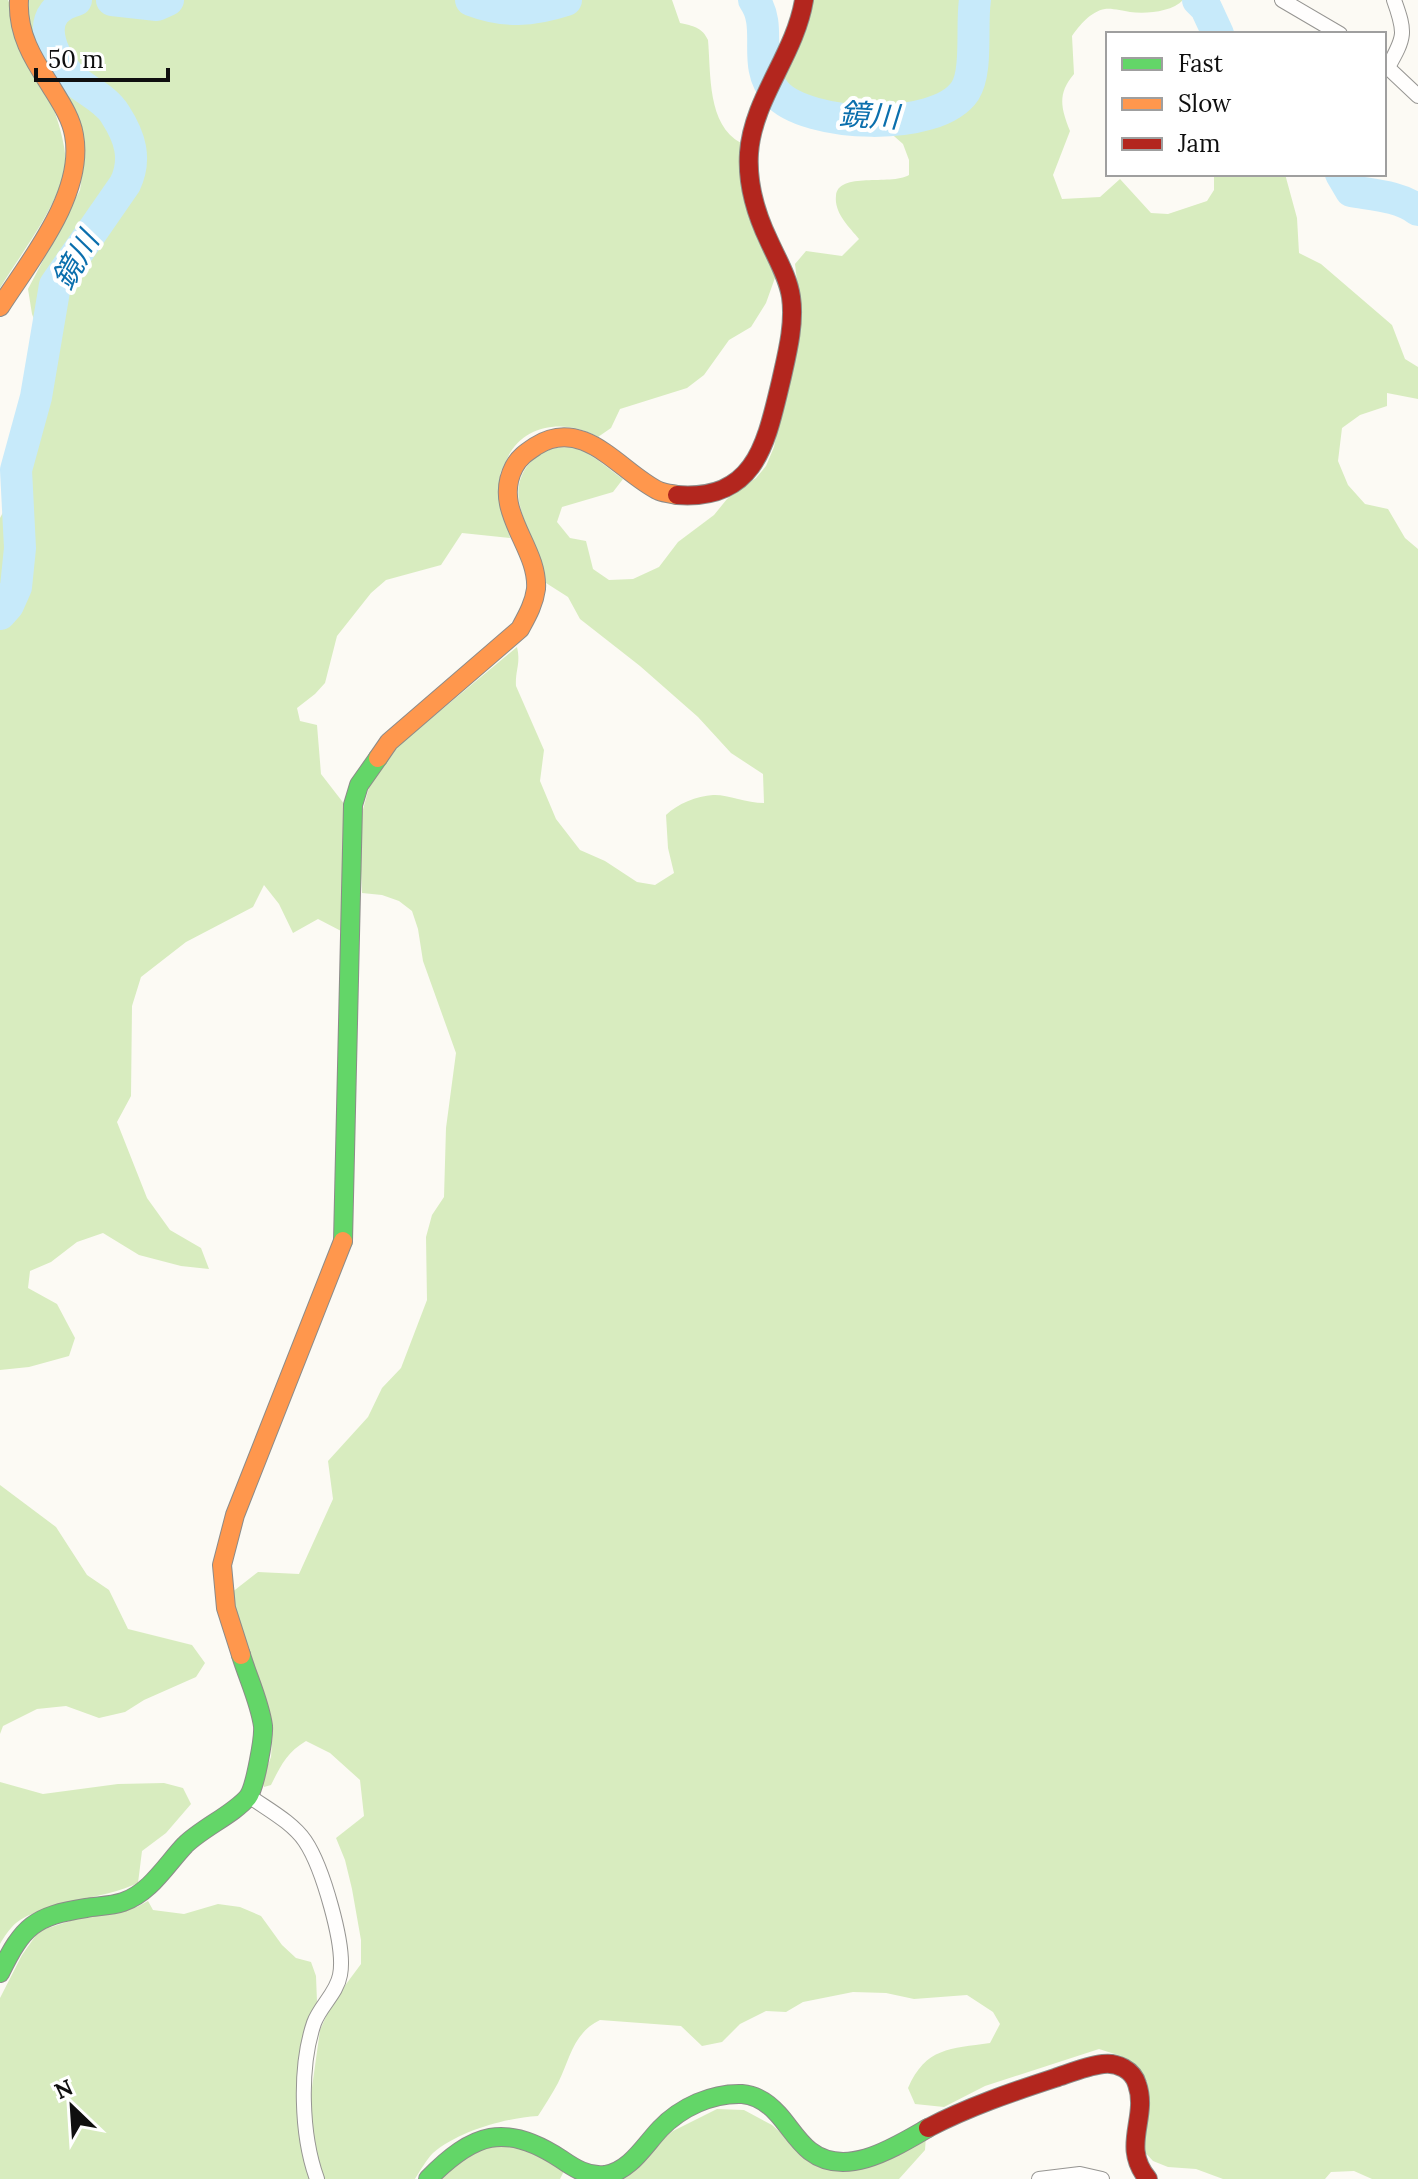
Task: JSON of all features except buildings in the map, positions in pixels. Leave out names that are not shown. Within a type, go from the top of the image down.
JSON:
[{"type":"street","points":[[0,307],[71,186],[77,152],[69,117],[21,33],[19,0]]},
{"type":"street","points":[[0,1973],[14,1944],[32,1925],[60,1912],[121,1903],[135,1897],[149,1886],[187,1843],[249,1796],[263,1727],[226,1608],[222,1565],[235,1515],[343,1243],[353,805],[359,785],[389,742],[520,629],[529,615],[537,581],[534,565],[508,499],[508,482],[520,457],[533,445],[564,436],[583,439],[659,491],[672,495],[712,494],[732,487],[747,476],[757,463],[765,444],[793,315],[792,296],[761,225],[754,201],[749,154],[752,132],[763,103],[803,17],[804,0]]},
{"type":"street","points":[[1282,0],[1337,32]]},
{"type":"street","points":[[1394,0],[1404,26],[1403,40],[1386,66],[1418,96]]},
{"type":"street","points":[[249,1796],[304,1839],[321,1875],[340,1941],[340,1975],[313,2026],[304,2078],[304,2118],[317,2179]]},
{"type":"street","points":[[428,2179],[467,2146],[498,2136],[527,2139],[575,2168],[590,2174],[606,2175],[629,2164],[669,2120],[689,2107],[731,2093],[750,2094],[774,2108],[811,2152],[822,2159],[837,2163],[855,2161],[879,2154],[988,2102],[1105,2063],[1123,2067],[1136,2082],[1141,2100],[1135,2155],[1139,2170],[1148,2179]]},
{"type":"street","points":[[1039,2179],[1080,2174],[1102,2179]]},
{"type":"green space","points":[[0,0],[8,0],[54,110],[65,153],[65,169],[54,199],[0,288]]},
{"type":"green space","points":[[28,0],[672,0],[680,23],[700,30],[708,40],[716,111],[730,135],[741,143],[776,275],[766,303],[751,327],[729,340],[704,375],[687,388],[620,409],[611,428],[598,437],[573,428],[547,428],[535,431],[514,447],[499,482],[510,538],[462,533],[441,565],[386,580],[371,593],[337,636],[325,683],[297,708],[300,721],[317,725],[321,774],[345,805],[343,932],[318,919],[293,933],[279,904],[264,885],[253,907],[186,942],[141,977],[132,1006],[131,1096],[117,1122],[147,1198],[170,1230],[201,1248],[209,1269],[181,1266],[139,1255],[103,1233],[77,1242],[51,1262],[30,1271],[28,1288],[57,1304],[75,1338],[69,1356],[29,1367],[0,1370],[0,518],[24,473],[48,356],[32,314],[28,289],[80,190],[84,161],[28,20]]},
{"type":"green space","points":[[811,0],[1183,0],[1166,10],[1151,12],[1100,10],[1072,36],[1074,74],[1065,88],[1062,101],[1070,131],[1053,175],[1062,199],[1100,197],[1120,179],[1151,213],[1168,214],[1207,201],[1214,190],[1214,176],[1286,176],[1297,218],[1299,253],[1321,264],[1392,325],[1405,359],[1418,367],[1418,399],[1387,393],[1387,406],[1360,415],[1342,428],[1338,461],[1348,485],[1365,504],[1388,509],[1405,538],[1418,549],[1418,2179],[1372,2179],[1354,2171],[1331,2172],[1325,2179],[1223,2179],[1196,2169],[1168,2167],[1153,2161],[1142,2149],[1121,2056],[1099,2049],[985,2086],[944,2107],[915,2104],[908,2088],[931,2057],[951,2049],[990,2043],[1000,2024],[993,2012],[967,1995],[914,1999],[886,1993],[853,1992],[803,2002],[786,2012],[766,2011],[740,2024],[722,2042],[702,2046],[681,2026],[600,2020],[578,2039],[558,2083],[538,2116],[497,2123],[456,2138],[433,2153],[415,2179],[324,2179],[316,2157],[309,2109],[320,2030],[332,2003],[361,1964],[361,1940],[352,1889],[336,1838],[364,1816],[360,1780],[330,1753],[306,1741],[289,1755],[271,1785],[264,1787],[262,1780],[271,1757],[273,1727],[231,1593],[258,1572],[299,1574],[333,1499],[328,1461],[368,1417],[382,1388],[401,1368],[427,1300],[426,1237],[432,1215],[444,1197],[446,1128],[456,1053],[423,961],[412,911],[399,901],[362,893],[359,824],[371,780],[392,751],[517,647],[516,686],[544,750],[540,781],[556,819],[580,850],[605,861],[637,882],[655,885],[674,873],[668,848],[666,815],[671,811],[688,801],[713,795],[764,803],[763,774],[731,753],[698,717],[580,619],[568,597],[546,583],[541,561],[521,512],[519,488],[522,476],[536,457],[557,448],[582,451],[623,479],[613,492],[562,507],[557,522],[570,538],[586,541],[593,569],[609,580],[633,579],[659,567],[678,542],[714,515],[727,499],[756,478],[766,466],[774,447],[800,307],[795,264],[806,251],[842,256],[859,239],[837,208],[839,188],[855,181],[909,175],[909,160],[903,144],[870,115],[804,99],[794,94],[783,82]]},
{"type":"green space","points":[[0,1485],[56,1527],[87,1575],[109,1590],[128,1629],[192,1645],[205,1663],[196,1677],[125,1712],[99,1718],[66,1706],[37,1709],[3,1726],[0,1734]]},
{"type":"green space","points":[[0,1782],[43,1794],[118,1784],[164,1783],[183,1788],[191,1804],[166,1833],[142,1851],[138,1883],[27,1916],[14,1925],[0,1944]]},
{"type":"green space","points":[[148,1901],[153,1910],[184,1914],[218,1904],[240,1907],[261,1916],[282,1945],[296,1958],[311,1962],[316,1976],[317,2002],[307,2027],[311,2179],[0,2179],[0,1998],[22,1955],[39,1931],[73,1920],[137,1907]]},
{"type":"green space","points":[[717,2109],[744,2110],[772,2125],[817,2166],[926,2136],[925,2150],[899,2179],[615,2179],[673,2131]]},
{"type":"green space","points":[[507,2140],[565,2169],[560,2179],[434,2179],[454,2161]]},
{"type":"waterway","name":"鏡川","points":[[0,614],[16,587],[20,548],[16,470],[36,397],[55,285],[125,184],[131,166],[128,140],[115,114],[68,74],[50,42],[50,21],[54,13],[76,0]]},
{"type":"waterway","name":"鏡川","points":[[112,0],[157,5],[168,0]]},
{"type":"waterway","name":"鏡川","points":[[471,0],[518,9],[566,0]]},
{"type":"waterway","name":"鏡川","points":[[754,0],[762,22],[765,70],[776,93],[792,105],[815,113],[872,121],[928,114],[950,105],[965,91],[973,60],[975,0]]},
{"type":"waterway","name":"鏡川","points":[[1198,0],[1206,8],[1217,32]]},
{"type":"waterway","name":"鏡川","points":[[1342,176],[1351,191],[1395,199],[1418,210]]},
{"type":"traffic: fast","points":[[343,1241],[353,805],[359,785],[378,758]]},
{"type":"traffic: fast","points":[[0,1973],[16,1944],[32,1926],[68,1911],[133,1898],[185,1845],[248,1797],[258,1763],[263,1726],[241,1655]]},
{"type":"traffic: fast","points":[[428,2179],[460,2151],[490,2138],[506,2137],[541,2147],[587,2173],[614,2173],[629,2163],[677,2114],[708,2099],[731,2094],[747,2095],[762,2101],[778,2114],[810,2151],[824,2159],[839,2162],[854,2161],[886,2151],[928,2128]]},
{"type":"traffic: slow","points":[[0,307],[52,226],[71,180],[75,157],[70,122],[23,35],[19,0]]},
{"type":"traffic: slow","points":[[378,758],[389,742],[520,629],[528,615],[536,589],[535,574],[508,499],[508,483],[518,460],[536,446],[554,438],[570,438],[602,450],[659,491],[677,495]]},
{"type":"traffic: slow","points":[[241,1655],[226,1608],[222,1565],[235,1515],[343,1241]]},
{"type":"traffic: jam","points":[[677,495],[704,494],[724,488],[741,478],[753,464],[770,426],[790,339],[791,297],[785,275],[756,209],[749,176],[749,153],[758,114],[792,39],[804,0]]},
{"type":"traffic: jam","points":[[928,2128],[1023,2089],[1091,2066],[1114,2064],[1128,2071],[1137,2084],[1140,2109],[1136,2155],[1148,2179]]}]
